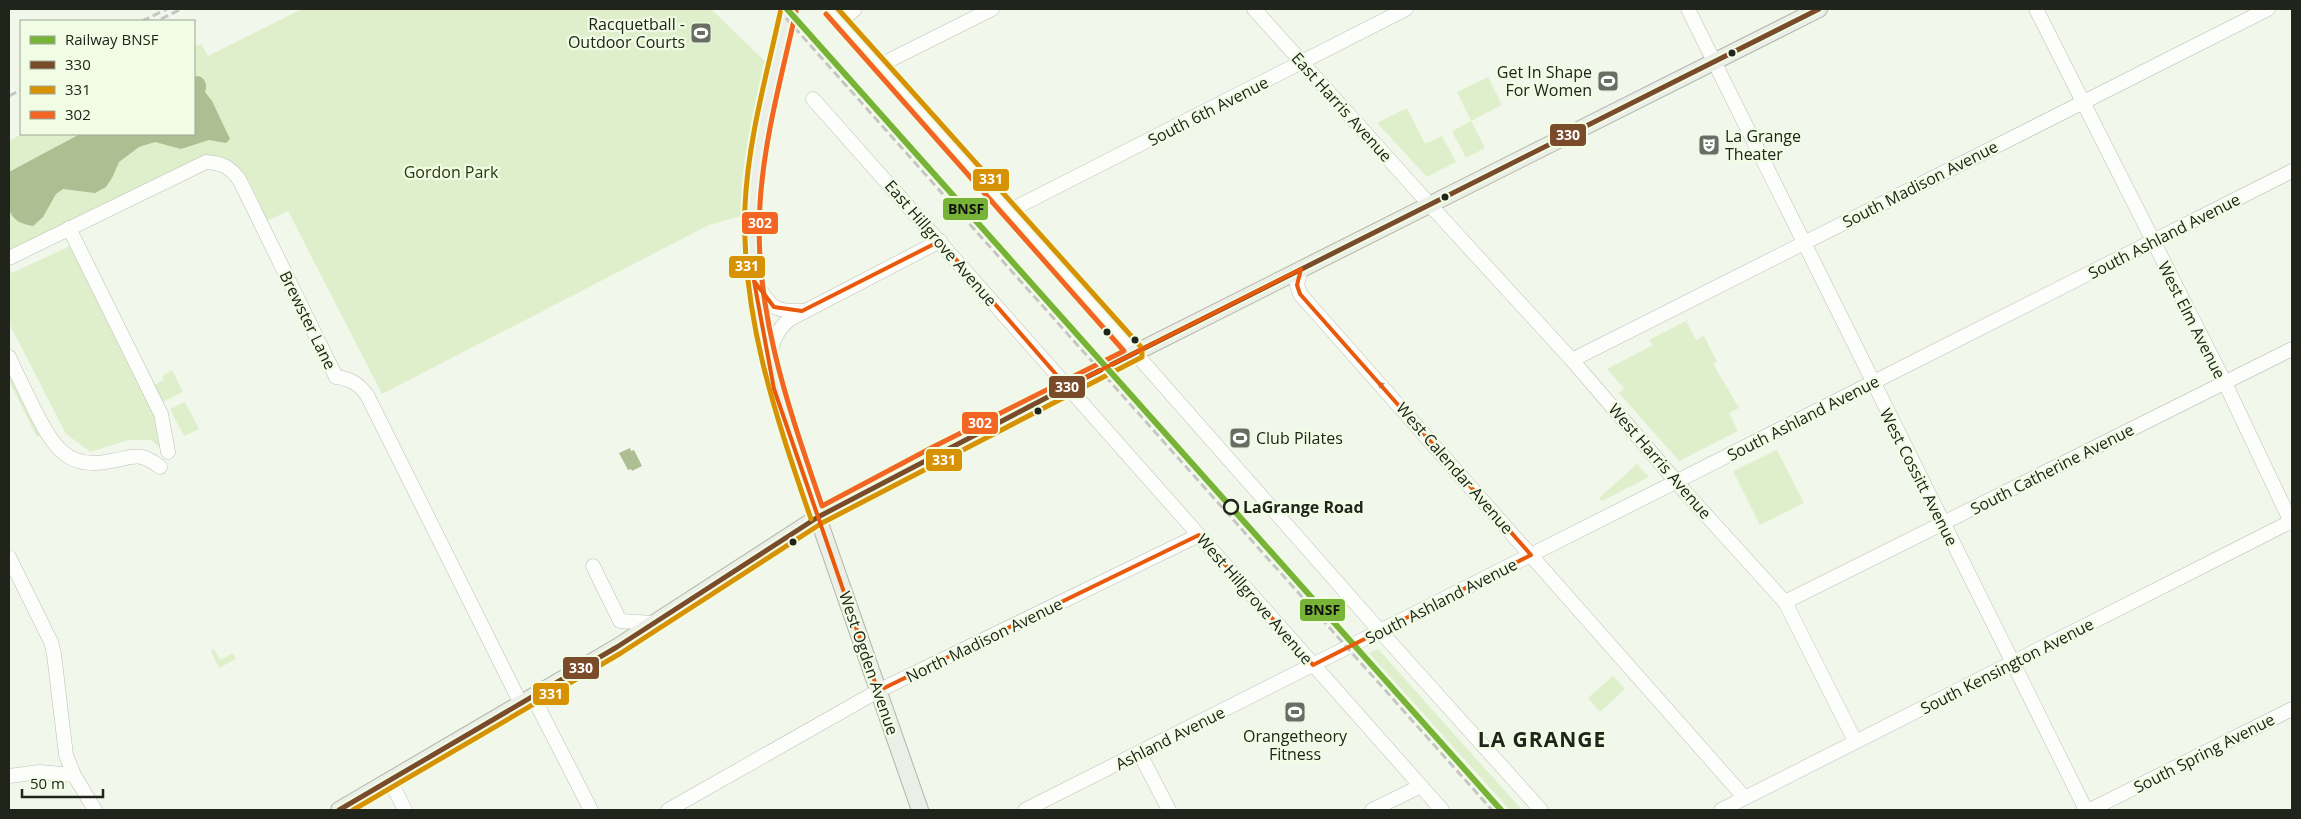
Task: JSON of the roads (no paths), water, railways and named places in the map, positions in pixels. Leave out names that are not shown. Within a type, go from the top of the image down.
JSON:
[{"type":"main road","name":"West Ogden Avenue","points":[[788,9],[765,122],[755,184],[752,232],[754,281],[761,328],[777,397],[920,810]]},
{"type":"main road","points":[[339,810],[617,647],[818,517],[1067,387],[1819,9]]},
{"type":"street","points":[[827,9],[841,21]]},
{"type":"street","points":[[832,9],[1380,631],[1541,810]]},
{"type":"street","points":[[841,21],[855,9]]},
{"type":"street","points":[[880,65],[992,9]]},
{"type":"street","name":"East Harris Avenue","points":[[1254,9],[1430,205]]},
{"type":"street","name":"South 6th Avenue","points":[[1009,211],[1406,9]]},
{"type":"street","name":"West Cossitt Avenue","points":[[1688,9],[1872,383],[2086,810]]},
{"type":"street","name":"West Elm Avenue","points":[[2036,9],[2292,522]]},
{"type":"street","name":"South Madison Avenue","points":[[1572,360],[2268,9]]},
{"type":"street","name":"East Hillgrove Avenue","points":[[813,99],[1067,387]]},
{"type":"street","name":"Brewster Lane","points":[[9,258],[206,162],[218,163],[232,169],[240,181],[336,377],[354,382],[368,397],[527,700],[591,810]]},
{"type":"street","name":"South Ashland Avenue","points":[[1313,665],[2292,171]]},
{"type":"street","name":"West Harris Avenue","points":[[1430,205],[1572,360],[1677,482],[1785,602],[1856,741]]},
{"type":"street","points":[[69,228],[161,414],[168,452]]},
{"type":"street","points":[[768,360],[771,347],[779,330],[802,311],[940,241]]},
{"type":"street","name":"West Calendar Avenue","points":[[1301,269],[1297,285],[1300,294],[1745,798]]},
{"type":"street","points":[[754,281],[774,308],[780,311],[802,311]]},
{"type":"street","name":"South Catherine Avenue","points":[[1785,602],[2292,349]]},
{"type":"street","points":[[9,357],[49,438],[59,450],[82,462],[96,464],[136,455],[145,457],[160,467]]},
{"type":"street","name":"West Hillgrove Avenue","points":[[1067,387],[1442,810]]},
{"type":"street","name":"South Kensington Avenue","points":[[1721,810],[2292,522]]},
{"type":"street","name":"North Madison Avenue","points":[[668,810],[878,692],[1199,535]]},
{"type":"street","points":[[9,557],[53,648],[65,746],[74,775],[94,810]]},
{"type":"street","points":[[592,566],[620,621],[659,620]]},
{"type":"street","name":"Ashland Avenue","points":[[1025,810],[1140,754],[1313,665]]},
{"type":"street","name":"South Spring Avenue","points":[[2090,810],[2292,709]]},
{"type":"street","points":[[1140,754],[1169,810]]},
{"type":"street","points":[[9,776],[40,772],[74,775]]},
{"type":"street","points":[[390,780],[405,810]]},
{"type":"street","points":[[1372,810],[1420,786]]},
{"type":"railway","points":[[144,20],[167,9]]},
{"type":"railway","points":[[161,19],[181,9]]},
{"type":"railway","points":[[778,9],[1492,810]]},
{"type":"railway","points":[[9,96],[20,90]]},
{"type":"rail line","name":"BNSF","points":[[787,9],[1501,810]]},
{"type":"place","name":"Racquetball - Outdoor Courts","points":[[701,33]]},
{"type":"place","name":"Get In Shape For Women","points":[[1608,81]]},
{"type":"place","name":"La Grange Theater","points":[[1709,145]]},
{"type":"place","name":"Club Pilates","points":[[1240,438]]},
{"type":"place","name":"LaGrange Road","points":[[1231,507]]},
{"type":"place","name":"Orangetheory Fitness","points":[[1295,712]]},
{"type":"district","name":"LA GRANGE","points":[[1542,740]]},
{"type":"park label","name":"Gordon Park","points":[[451,172]]}]
